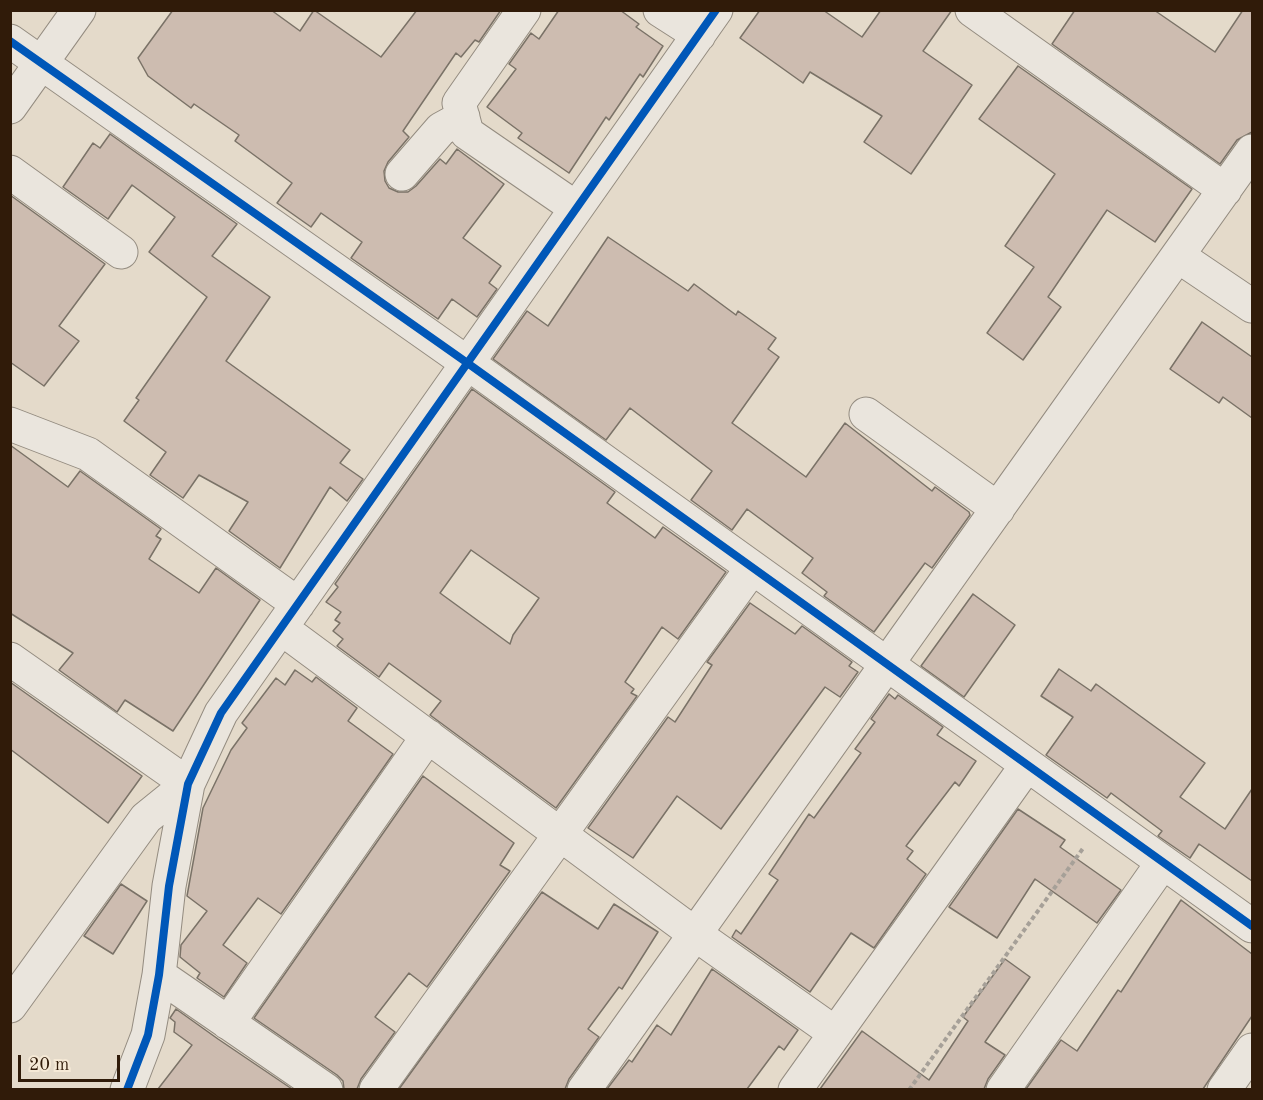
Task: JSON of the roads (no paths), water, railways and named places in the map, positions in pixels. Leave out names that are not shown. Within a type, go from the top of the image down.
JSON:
[{"type":"street","points":[[10,107],[79,10]]},
{"type":"street","points":[[524,10],[459,103],[467,133],[576,208]]},
{"type":"street","points":[[127,1089],[148,1035],[159,975],[169,886],[188,784],[221,713],[466,362],[708,23],[660,10]]},
{"type":"street","points":[[972,10],[1225,190]]},
{"type":"street","points":[[10,41],[466,362],[1252,926]]},
{"type":"street","points":[[402,174],[441,129],[463,117]]},
{"type":"street","points":[[584,1089],[1252,151]]},
{"type":"street","points":[[10,172],[120,252]]},
{"type":"street","points":[[1178,256],[1252,306]]},
{"type":"street","points":[[866,414],[998,509]]},
{"type":"street","points":[[10,424],[88,454],[290,616],[428,736],[695,934],[835,1034]]},
{"type":"street","points":[[376,1089],[752,568]]},
{"type":"street","points":[[10,659],[188,784]]},
{"type":"street","points":[[228,1023],[428,736]]},
{"type":"street","points":[[795,1089],[1028,765]]},
{"type":"street","points":[[10,1006],[146,818],[188,784]]},
{"type":"street","points":[[1003,1089],[1163,862]]},
{"type":"street","points":[[159,975],[326,1089]]},
{"type":"street","points":[[1224,1089],[1252,1050]]}]
